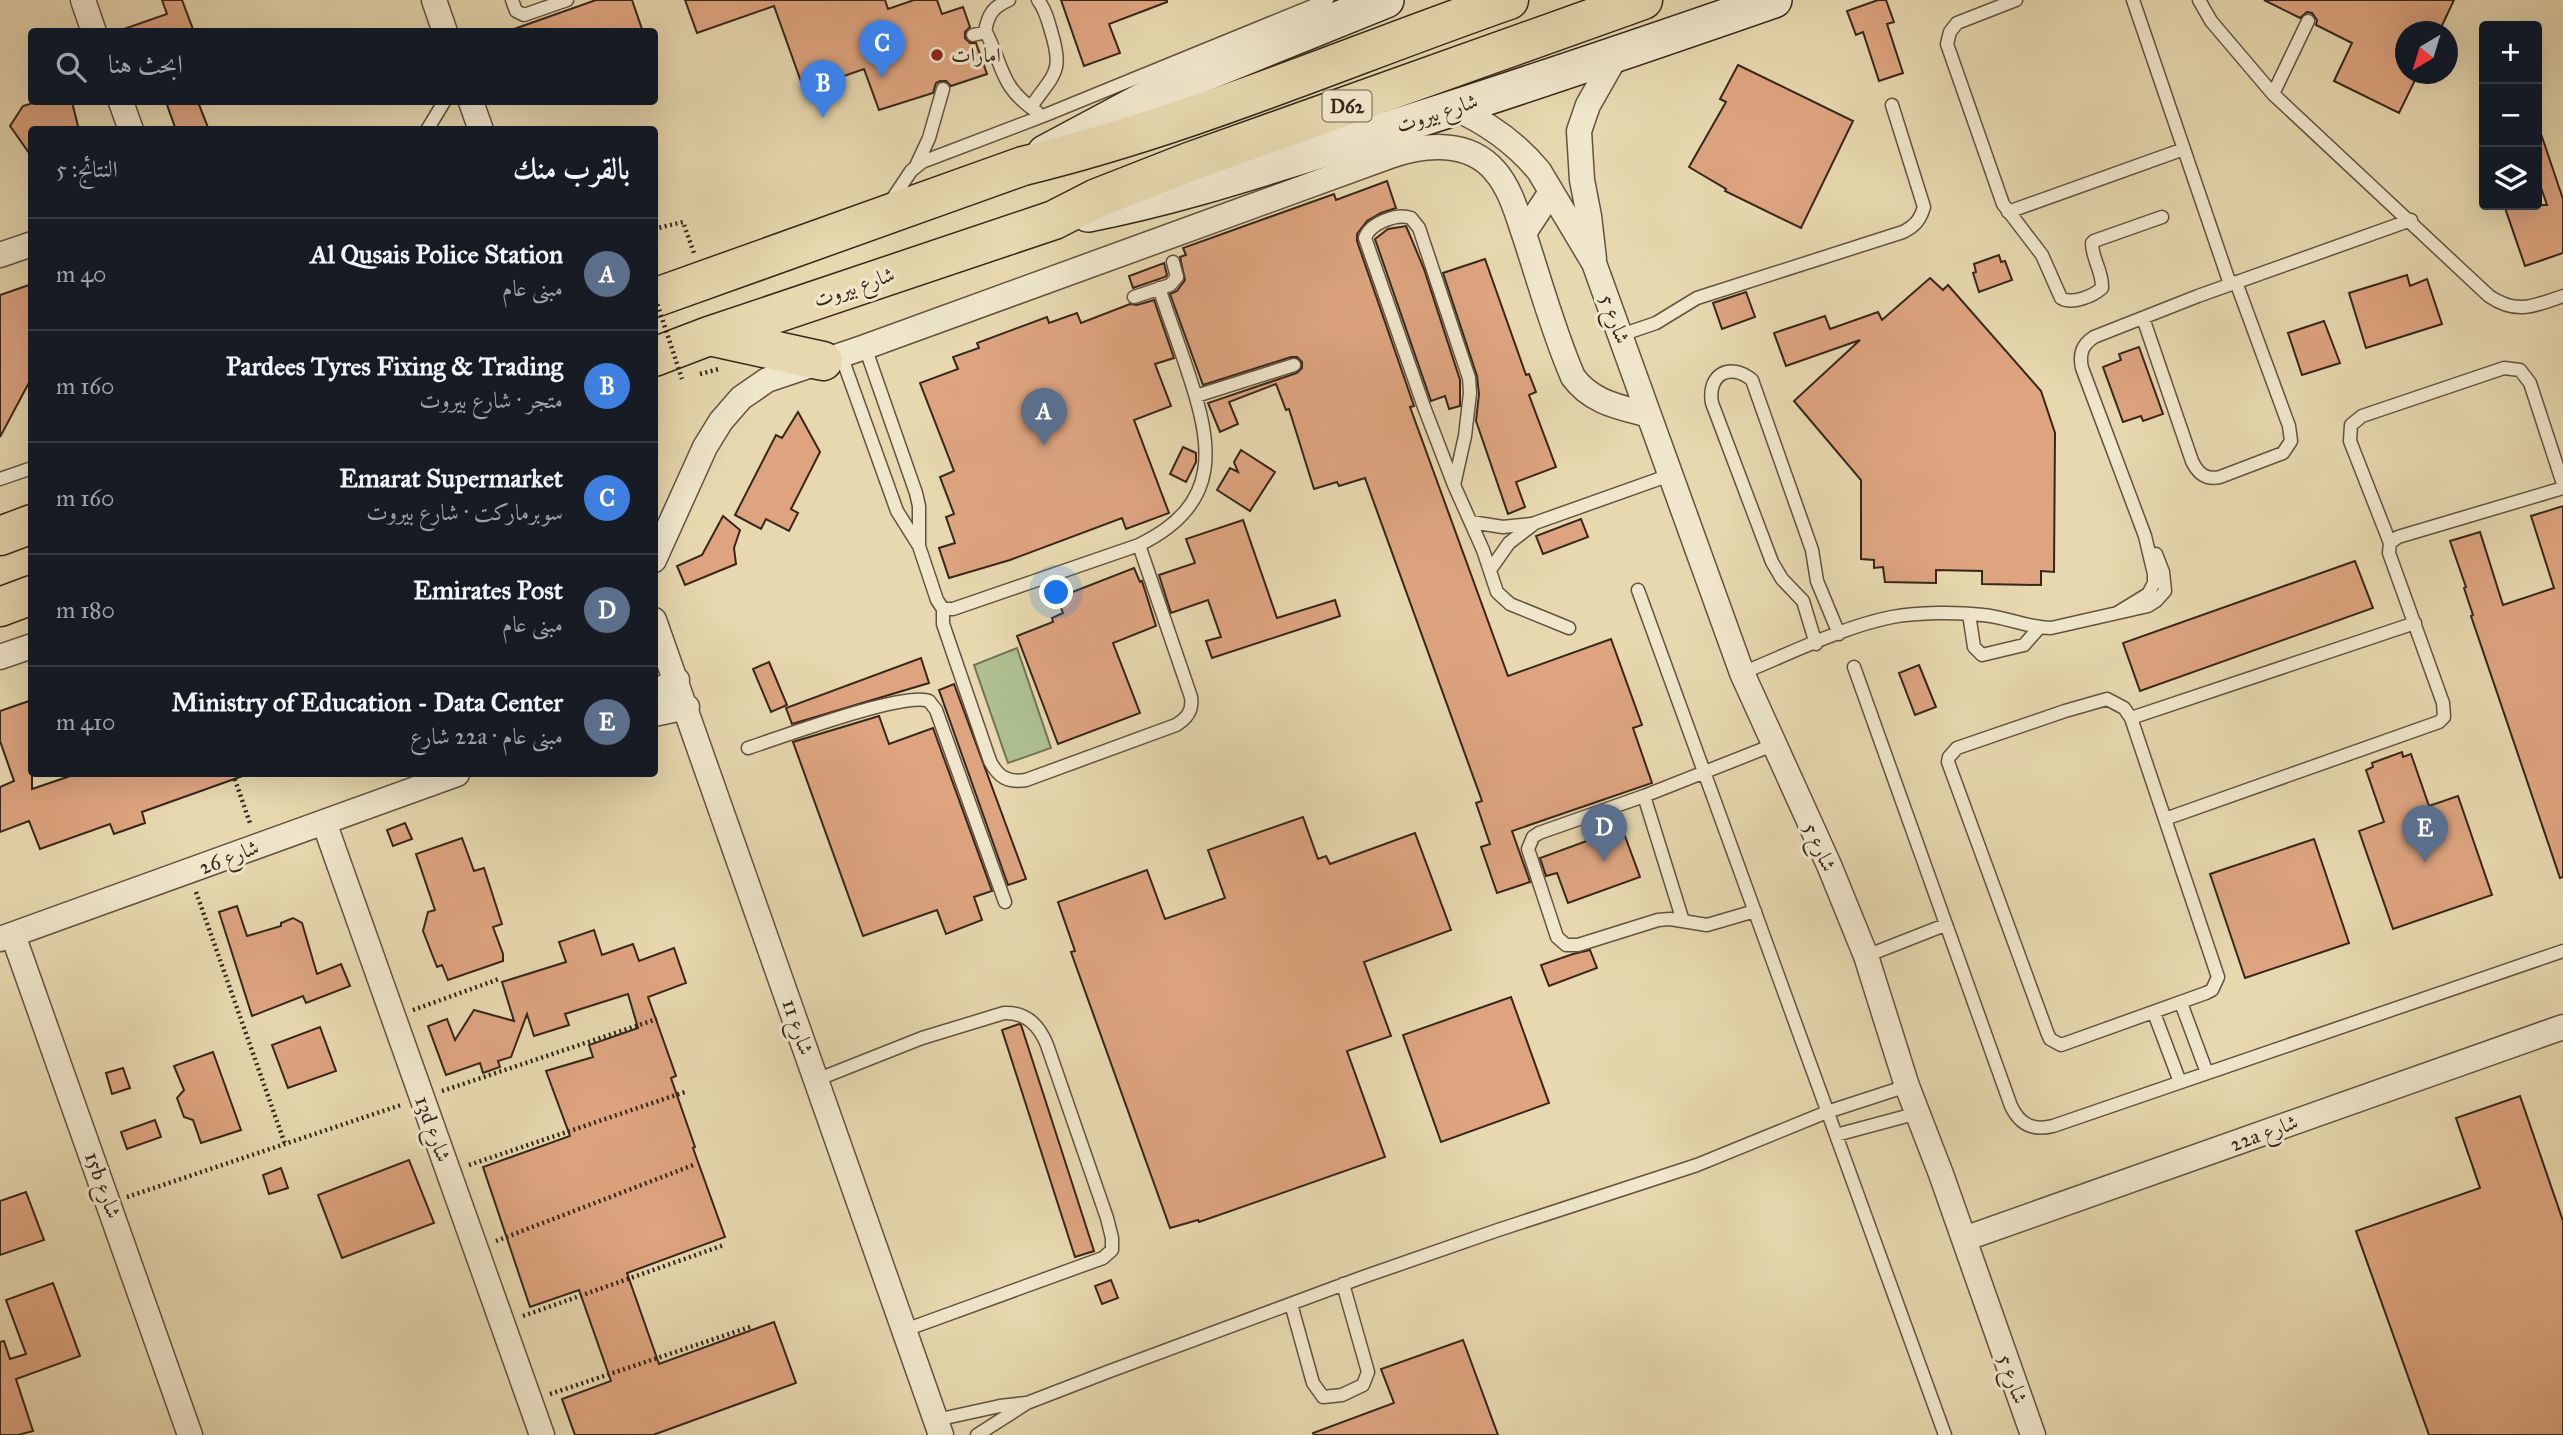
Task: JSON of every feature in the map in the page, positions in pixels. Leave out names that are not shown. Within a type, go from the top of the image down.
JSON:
[{"type":"main road","name":"D62","points":[[1023,166],[1071,137],[1161,91],[1386,0]]},
{"type":"main road","name":"D62","points":[[662,291],[1023,166],[1077,153],[1178,120],[1509,0]]},
{"type":"main road","name":"شارع بيروت","points":[[672,368],[1054,220],[1097,198],[1189,162],[1643,0]]},
{"type":"main road","name":"شارع بيروت","points":[[1054,220],[1115,208],[1408,136],[1454,108],[1774,0]]},
{"type":"main road","points":[[715,352],[832,358]]},
{"type":"main road","points":[[0,536],[28,526]]},
{"type":"main road","points":[[0,607],[28,596]]},
{"type":"street","points":[[83,0],[93,28]]},
{"type":"street","points":[[434,0],[444,28]]},
{"type":"street","name":"شارع 5","points":[[1594,263],[1582,180],[1579,131],[1588,105],[1616,54]]},
{"type":"street","points":[[122,105],[130,126]]},
{"type":"street","points":[[472,105],[480,126]]},
{"type":"street","name":"شارع 5","points":[[1454,108],[1496,130],[1515,145],[1539,171],[1594,263],[1742,673],[1829,865],[1866,956],[1907,1086],[2033,1435]]},
{"type":"street","points":[[658,551],[705,447],[730,409],[767,380],[865,347],[1408,136],[1476,155],[1495,170],[1506,188],[1524,233],[1573,377],[1587,394],[1597,399],[1649,415]]},
{"type":"street","points":[[1524,233],[1551,191]]},
{"type":"street","points":[[0,255],[28,245]]},
{"type":"street","name":"شارع 11","points":[[658,630],[938,1428]]},
{"type":"street","points":[[0,657],[28,647]]},
{"type":"street","points":[[658,691],[677,680]]},
{"type":"street","points":[[658,713],[687,707]]},
{"type":"street","name":"شارع 26","points":[[6,937],[449,777]]},
{"type":"street","name":"13d شارع","points":[[324,822],[542,1435]]},
{"type":"street","name":"15b شارع","points":[[6,937],[110,1203],[190,1435]]},
{"type":"street","name":"22a شارع","points":[[1964,1239],[2563,1027]]},
{"type":"lane","points":[[512,0],[516,11],[524,15],[567,0]]},
{"type":"lane","points":[[1009,0],[999,4],[989,14],[979,34],[1008,85],[1021,101],[1043,116]]},
{"type":"lane","points":[[1031,107],[1054,74],[1058,62],[1044,10],[1038,0]]},
{"type":"lane","points":[[916,166],[1326,0]]},
{"type":"lane","points":[[2016,0],[1957,23],[1950,32],[1947,44],[1998,192],[2008,212],[2042,255],[2059,295],[2067,302],[2094,294],[2102,288],[2102,277],[2092,243],[2162,217]]},
{"type":"lane","points":[[2133,0],[2184,149],[2291,433],[2291,440],[2283,453],[2212,478],[2206,477],[2195,468],[2143,318]]},
{"type":"lane","points":[[2199,0],[2211,21],[2273,94],[2499,303],[2523,308],[2563,296]]},
{"type":"lane","points":[[2273,94],[2308,21]]},
{"type":"lane","points":[[879,217],[916,166],[929,138],[943,89]]},
{"type":"lane","points":[[429,126],[442,105]]},
{"type":"lane","points":[[1621,335],[1657,323],[1697,298],[1912,228],[1921,219],[1924,207],[1892,105]]},
{"type":"lane","points":[[2008,212],[2184,149]]},
{"type":"lane","points":[[1454,485],[1468,415],[1470,393],[1466,363],[1419,228],[1411,218],[1399,216],[1374,226],[1366,233],[1365,238],[1454,485],[1502,599],[1519,609],[1569,628]]},
{"type":"lane","points":[[1742,673],[1839,634],[1892,617],[1969,614],[1995,617],[2039,628],[2067,626],[2148,606],[2156,601],[2165,591],[2163,572],[2145,536],[2080,359],[2087,342],[2233,283],[2410,220]]},
{"type":"lane","points":[[1134,297],[1176,280],[1177,273],[1173,262]]},
{"type":"lane","points":[[943,608],[953,609],[1139,545],[1162,534],[1182,517],[1196,496],[1204,473],[1207,450],[1196,396],[1159,288]]},
{"type":"lane","points":[[865,347],[919,506],[919,546]]},
{"type":"lane","points":[[832,358],[876,454],[897,511],[919,546],[937,600],[943,608],[943,624],[990,761],[995,771],[1004,779],[1014,782],[1026,780],[1176,724],[1190,714],[1191,697],[1139,545]]},
{"type":"lane","points":[[1196,396],[1294,365]]},
{"type":"lane","points":[[2165,818],[2439,722],[2444,717],[2443,703],[2389,553],[2390,543],[2349,433],[2356,419],[2375,411],[2504,368],[2520,370],[2530,383],[2563,486],[2398,537],[2390,543]]},
{"type":"lane","points":[[1816,643],[1803,601],[1782,579],[1772,562],[1712,403],[1710,392],[1721,374],[1732,370],[1743,373],[1752,380],[1812,550],[1816,578],[1839,634]]},
{"type":"lane","points":[[876,454],[900,445]]},
{"type":"lane","points":[[0,479],[28,469]]},
{"type":"lane","points":[[1471,522],[1503,527],[1535,523],[1670,475]]},
{"type":"lane","points":[[1490,570],[1509,543],[1535,523]]},
{"type":"lane","points":[[1792,587],[1816,578]]},
{"type":"lane","points":[[1638,590],[1945,1435]]},
{"type":"lane","points":[[1969,614],[1974,647],[1982,655],[2024,645],[2039,628]]},
{"type":"lane","points":[[2131,718],[2415,623]]},
{"type":"lane","points":[[1854,667],[2011,1106],[2017,1118],[2027,1126],[2040,1129],[2053,1126],[2563,951]]},
{"type":"lane","points":[[748,748],[877,708],[919,699],[929,701],[936,710],[1005,902]]},
{"type":"lane","points":[[2099,700],[2116,702],[2131,718],[2218,976],[2212,990],[2181,1003],[2068,1044],[2055,1043],[2050,1039],[1948,762],[1949,757],[1956,748],[2099,700]]},
{"type":"lane","points":[[1755,911],[1707,925],[1658,920],[1578,945],[1566,945],[1558,937],[1530,855],[1530,843],[1539,832],[1644,796],[1773,745]]},
{"type":"lane","points":[[1644,796],[1683,921]]},
{"type":"lane","points":[[1866,956],[1945,925]]},
{"type":"lane","points":[[2181,1003],[2207,1073]]},
{"type":"lane","points":[[817,1080],[951,1028],[1004,1013],[1026,1017],[1043,1034],[1112,1238],[1109,1255],[905,1330]]},
{"type":"lane","points":[[2154,1013],[2180,1082]]},
{"type":"lane","points":[[977,1435],[1027,1403],[1343,1284],[1697,1165],[1827,1112],[1907,1086]]},
{"type":"lane","points":[[1836,1135],[1918,1112]]},
{"type":"lane","points":[[1291,1304],[1313,1383],[1323,1397],[1342,1395],[1363,1385],[1368,1372],[1343,1284]]},
{"type":"lane","points":[[938,1428],[1000,1406],[1027,1403]]},
{"type":"path","points":[[658,228],[683,222]]},
{"type":"path","points":[[662,291],[672,368],[715,352]]},
{"type":"path","points":[[234,777],[258,845]]},
{"type":"path","points":[[189,871],[285,1144]]},
{"type":"path","points":[[392,1017],[499,979]]},
{"type":"path","points":[[110,1203],[657,1018]]},
{"type":"path","points":[[448,1171],[685,1093]]},
{"type":"path","points":[[475,1249],[696,1164]]},
{"type":"path","points":[[502,1324],[724,1245]]},
{"type":"path","points":[[530,1401],[753,1326]]},
{"type":"green space","points":[[1017,648],[1051,748],[1008,763],[974,665]]},
{"type":"building","points":[[162,0],[182,0],[192,28],[127,28],[167,14]]},
{"type":"building","points":[[596,0],[632,0],[642,28],[517,28]]},
{"type":"building","points":[[685,0],[885,0],[888,9],[914,0],[937,0],[942,14],[963,7],[970,27],[965,32],[965,38],[970,43],[976,43],[987,74],[951,86],[946,81],[940,81],[936,83],[933,93],[879,110],[864,69],[804,90],[774,6],[697,33]]},
{"type":"building","points":[[1061,0],[1167,2],[1109,24],[1120,53],[1084,66]]},
{"type":"building","points":[[1878,0],[1886,0],[1894,22],[1887,24],[1903,73],[1879,81],[1863,32],[1856,35],[1847,11]]},
{"type":"building","points":[[2264,0],[2454,0],[2444,21],[2395,21],[2395,84],[2413,84],[2399,113],[2334,81],[2352,43],[2316,25],[2317,20],[2312,13],[2307,12],[2300,18]]},
{"type":"building","points":[[1738,65],[1853,121],[1801,228],[1725,191],[1726,189],[1689,167],[1726,102],[1720,99]]},
{"type":"building","points":[[73,105],[78,126],[28,126],[28,151],[10,126],[23,106]]},
{"type":"building","points":[[167,105],[199,105],[207,126],[175,126]]},
{"type":"building","points":[[2542,137],[2563,199],[2563,253],[2525,266],[2506,210],[2542,210],[2542,205],[2547,205],[2542,190]]},
{"type":"building","points":[[1387,181],[1396,208],[1367,221],[1357,234],[1357,241],[1414,406],[1410,407],[1508,676],[1611,639],[1642,725],[1633,728],[1652,783],[1512,831],[1530,882],[1497,893],[1481,847],[1490,844],[1476,803],[1482,801],[1365,478],[1339,486],[1337,482],[1314,489],[1289,409],[1286,410],[1276,384],[1229,402],[1238,424],[1220,432],[1208,403],[1297,373],[1302,368],[1302,362],[1297,357],[1291,357],[1203,385],[1170,294],[1177,291],[1185,280],[1180,257],[1186,255],[1183,248],[1334,194],[1336,200]]},
{"type":"building","points":[[1406,226],[1424,269],[1460,380],[1460,406],[1449,409],[1445,396],[1431,401],[1375,239],[1388,229]]},
{"type":"building","points":[[1999,255],[2001,262],[2005,261],[2012,280],[1979,292],[1973,273],[1976,272],[1974,264]]},
{"type":"building","points":[[1485,259],[1526,375],[1529,374],[1536,392],[1529,395],[1556,467],[1516,482],[1525,507],[1508,514],[1476,421],[1479,394],[1477,376],[1443,273]]},
{"type":"building","points":[[1164,263],[1167,275],[1165,277],[1133,288],[1129,276]]},
{"type":"building","points":[[2407,275],[2410,286],[2427,279],[2442,324],[2366,348],[2349,293]]},
{"type":"building","points":[[1930,278],[1943,290],[1948,285],[2041,391],[2055,433],[2054,572],[2041,571],[2041,585],[1982,584],[1982,571],[1936,570],[1936,583],[1885,582],[1883,567],[1874,568],[1874,560],[1861,559],[1861,480],[1794,401],[1860,340],[1786,366],[1774,333],[1825,316],[1830,329],[1878,312],[1882,320]]},
{"type":"building","points":[[28,285],[28,384],[0,437],[0,295]]},
{"type":"building","points":[[1746,292],[1755,317],[1722,329],[1713,303]]},
{"type":"building","points":[[1154,300],[1174,358],[1155,364],[1171,406],[1134,420],[1169,513],[1126,529],[1122,518],[1010,560],[949,578],[939,548],[955,543],[946,517],[954,514],[940,477],[954,471],[920,383],[958,369],[953,357],[979,348],[977,343],[1047,317],[1049,323],[1077,313],[1081,323],[1130,304],[1137,305]]},
{"type":"building","points":[[2324,321],[2340,363],[2302,375],[2288,333]]},
{"type":"building","points":[[2139,347],[2163,414],[2143,421],[2141,416],[2123,422],[2103,367],[2121,360],[2119,354]]},
{"type":"building","points":[[798,412],[820,452],[791,509],[798,513],[789,531],[766,519],[761,529],[735,515],[776,435],[782,438]]},
{"type":"building","points":[[1183,447],[1196,453],[1196,462],[1186,482],[1170,474]]},
{"type":"building","points":[[1241,450],[1275,472],[1250,511],[1217,490],[1230,468],[1238,472],[1234,462]]},
{"type":"building","points":[[2563,506],[2563,877],[2560,878],[2471,616],[2473,615],[2464,588],[2466,587],[2450,541],[2480,532],[2503,605],[2554,588],[2531,516]]},
{"type":"building","points":[[723,516],[740,530],[734,548],[736,564],[685,585],[677,566],[702,555]]},
{"type":"building","points":[[1581,519],[1588,537],[1543,554],[1536,536]]},
{"type":"building","points":[[1243,520],[1277,618],[1335,600],[1340,616],[1212,658],[1206,641],[1221,637],[1208,600],[1171,613],[1159,575],[1195,563],[1186,539]]},
{"type":"building","points":[[2355,561],[2373,608],[2140,691],[2123,643]]},
{"type":"building","points":[[1134,568],[1140,582],[1142,581],[1156,626],[1113,643],[1140,713],[1058,744],[1017,636],[1053,622],[1052,618],[1063,613],[1057,598]]},
{"type":"building","points":[[921,658],[929,683],[792,724],[786,708]]},
{"type":"building","points":[[769,662],[787,705],[771,712],[753,669]]},
{"type":"building","points":[[1919,665],[1936,707],[1915,715],[1899,673]]},
{"type":"building","points":[[954,684],[1026,879],[1008,885],[939,690]]},
{"type":"building","points":[[28,701],[28,777],[32,777],[32,789],[67,777],[240,777],[142,812],[145,823],[114,834],[110,824],[40,849],[29,821],[0,832],[0,787],[14,781],[0,741],[0,711]]},
{"type":"building","points":[[879,716],[889,744],[933,728],[992,891],[974,897],[982,920],[946,934],[937,910],[863,936],[793,742]]},
{"type":"building","points":[[2402,752],[2403,757],[2411,754],[2429,806],[2458,796],[2492,895],[2393,929],[2359,831],[2384,822],[2366,770],[2373,767],[2372,763]]},
{"type":"building","points":[[1303,817],[1318,859],[1326,856],[1330,864],[1415,833],[1451,930],[1364,962],[1391,1036],[1347,1051],[1385,1157],[1199,1222],[1198,1220],[1170,1228],[1071,952],[1075,951],[1058,902],[1147,870],[1165,919],[1225,898],[1208,850]]},
{"type":"building","points":[[405,823],[412,839],[393,846],[387,830]]},
{"type":"building","points":[[1622,828],[1640,877],[1568,903],[1557,873],[1546,876],[1540,858]]},
{"type":"building","points":[[462,838],[474,871],[484,868],[502,924],[493,927],[503,961],[448,980],[442,965],[437,967],[423,931],[428,912],[435,910],[416,854]]},
{"type":"building","points":[[2314,839],[2349,943],[2245,978],[2210,874]]},
{"type":"building","points":[[237,906],[247,936],[281,926],[281,923],[293,918],[302,923],[317,974],[341,964],[350,986],[306,1003],[303,996],[252,1016],[219,912]]},
{"type":"building","points":[[594,930],[602,955],[633,944],[639,961],[674,948],[686,983],[648,997],[676,1076],[671,1078],[695,1147],[693,1148],[725,1237],[627,1273],[659,1364],[774,1322],[796,1383],[653,1435],[575,1435],[562,1399],[611,1381],[579,1290],[530,1307],[483,1167],[570,1136],[546,1071],[593,1057],[589,1045],[638,1028],[628,994],[565,1014],[569,1025],[534,1036],[527,1014],[511,1057],[498,1061],[500,1067],[483,1073],[480,1063],[446,1075],[428,1026],[447,1019],[455,1040],[474,1010],[514,1021],[502,982],[566,962],[559,942]]},
{"type":"building","points":[[1590,950],[1597,968],[1549,986],[1541,965]]},
{"type":"building","points":[[1511,997],[1549,1103],[1441,1142],[1403,1035]]},
{"type":"building","points":[[1019,1024],[1094,1251],[1075,1257],[1002,1030]]},
{"type":"building","points":[[320,1027],[336,1071],[288,1088],[272,1045]]},
{"type":"building","points":[[213,1052],[241,1130],[201,1143],[193,1120],[184,1117],[177,1098],[184,1090],[174,1066]]},
{"type":"building","points":[[123,1068],[130,1088],[112,1094],[106,1073]]},
{"type":"building","points":[[2520,1096],[2563,1221],[2563,1435],[2429,1435],[2356,1231],[2480,1188],[2456,1118]]},
{"type":"building","points":[[155,1120],[161,1137],[127,1149],[121,1132]]},
{"type":"building","points":[[409,1160],[434,1223],[342,1258],[318,1195]]},
{"type":"building","points":[[281,1168],[288,1188],[269,1194],[263,1175]]},
{"type":"building","points":[[26,1192],[44,1240],[0,1255],[0,1201]]},
{"type":"building","points":[[1111,1280],[1118,1298],[1102,1304],[1095,1286]]},
{"type":"building","points":[[53,1283],[80,1356],[16,1379],[33,1431],[18,1435],[0,1435],[0,1342],[4,1341],[10,1359],[26,1354],[6,1300]]},
{"type":"building","points":[[1463,1340],[1498,1435],[1314,1435],[1313,1433],[1394,1403],[1381,1369]]},
{"type":"place","name":"امارات","points":[[937,55]]},
{"type":"place","name":"Emarat Supermarket","points":[[882,78]]},
{"type":"place","name":"Pardees Tyres Fixing & Trading","points":[[823,118]]},
{"type":"place","name":"Al Qusais Police Station","points":[[1044,446]]},
{"type":"place","name":"Emirates Post","points":[[1604,862]]},
{"type":"place","name":"Ministry of Education - Data Center","points":[[2425,863]]}]
